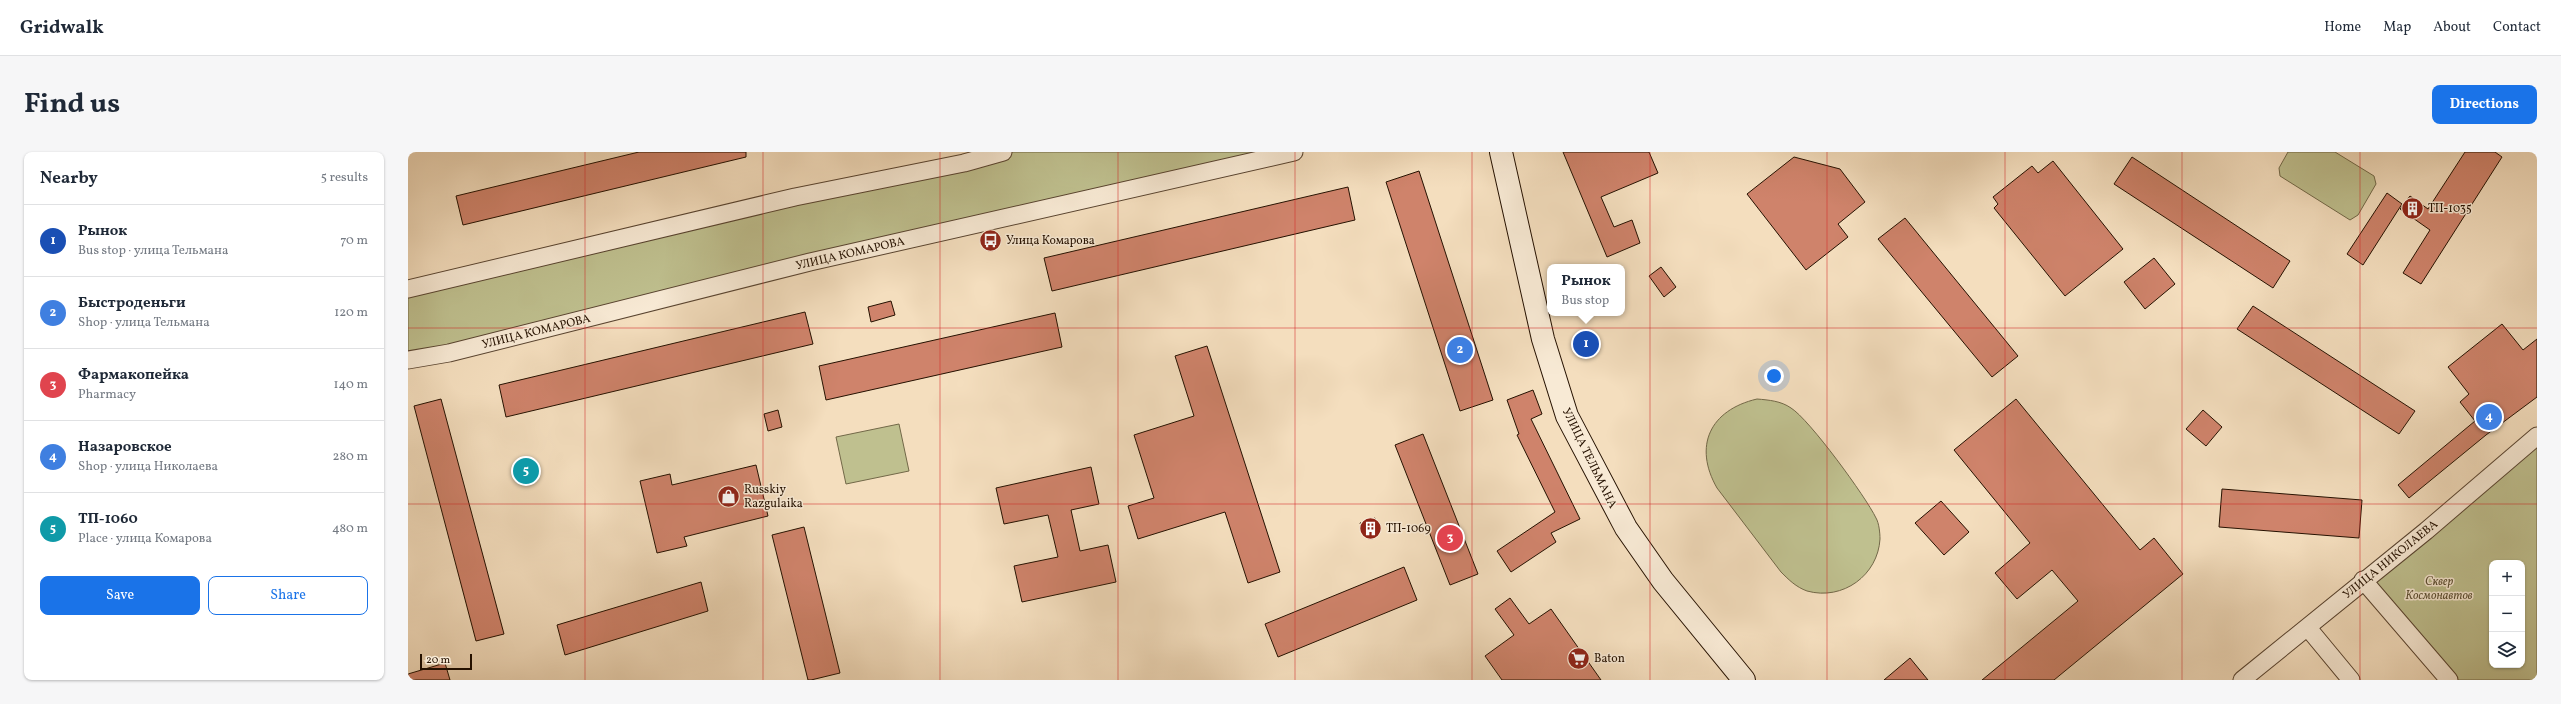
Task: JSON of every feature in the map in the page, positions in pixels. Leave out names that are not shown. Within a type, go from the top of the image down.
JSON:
[{"type":"main road","name":"УЛИЦА ТЕЛЬМАНА","points":[[1501,152],[1543,339],[1567,416],[1626,528],[1663,581],[1744,680]]},
{"type":"street","points":[[408,288],[795,197],[964,163],[1003,152]]},
{"type":"street","name":"УЛИЦА КОМАРОВА","points":[[408,360],[449,353],[818,260],[1294,152]]},
{"type":"street","name":"УЛИЦА НИКОЛАЕВА","points":[[2242,680],[2426,531],[2537,436]]},
{"type":"street","points":[[2364,580],[2449,680]]},
{"type":"street","points":[[2308,628],[2351,680]]},
{"type":"green space","points":[[1003,152],[1294,152],[408,360],[408,289]]},
{"type":"green space","points":[[2288,152],[2335,152],[2374,176],[2376,184],[2358,215],[2350,220],[2280,176],[2279,168]]},
{"type":"green space","points":[[1757,399],[1779,402],[1791,408],[1799,415],[1836,459],[1861,494],[1877,520],[1880,539],[1878,552],[1873,564],[1866,574],[1845,588],[1833,592],[1820,593],[1807,591],[1793,583],[1781,572],[1717,488],[1710,473],[1707,458],[1707,444],[1710,432],[1717,421],[1728,412],[1741,404]]},
{"type":"green space","points":[[899,424],[909,471],[846,484],[836,437]]},
{"type":"green space","name":"Сквер Космонавтов","points":[[2537,436],[2537,680],[2449,680],[2363,580]]},
{"type":"building","points":[[639,152],[746,152],[746,157],[463,225],[456,196]]},
{"type":"building","points":[[1563,152],[1649,152],[1658,173],[1601,197],[1614,227],[1632,220],[1640,243],[1607,257]]},
{"type":"building","points":[[2465,152],[2495,152],[2502,157],[2421,284],[2403,273],[2430,230],[2400,209],[2410,196],[2428,209]]},
{"type":"building","points":[[1794,157],[1840,169],[1865,202],[1838,224],[1848,237],[1806,270],[1747,194]]},
{"type":"building","points":[[2132,157],[2290,261],[2273,288],[2114,184]]},
{"type":"building","points":[[2053,161],[2123,249],[2065,296],[1994,208],[1998,204],[1993,197],[2032,166],[2038,173]]},
{"type":"building","points":[[1419,171],[1493,400],[1460,411],[1386,182]]},
{"type":"building","points":[[1348,187],[1355,220],[1052,291],[1044,258]]},
{"type":"building","points":[[2387,193],[2402,204],[2363,265],[2347,254]]},
{"type":"building","points":[[1905,218],[2018,356],[1992,377],[1878,239]]},
{"type":"building","points":[[2154,258],[2175,284],[2145,309],[2124,282]]},
{"type":"building","points":[[1661,267],[1676,287],[1664,297],[1649,276]]},
{"type":"building","points":[[891,301],[895,315],[871,322],[868,307]]},
{"type":"building","points":[[2253,306],[2415,411],[2399,434],[2237,329]]},
{"type":"building","points":[[805,312],[813,344],[506,417],[499,385]]},
{"type":"building","points":[[1055,313],[1062,347],[826,400],[819,366]]},
{"type":"building","points":[[2502,324],[2523,350],[2537,339],[2537,397],[2486,435],[2409,498],[2398,485],[2475,421],[2460,402],[2469,394],[2448,367]]},
{"type":"building","points":[[1207,346],[1280,572],[1248,583],[1225,512],[1138,539],[1128,506],[1154,498],[1134,435],[1194,416],[1175,356]]},
{"type":"building","points":[[1533,390],[1542,414],[1531,419],[1580,519],[1551,533],[1556,542],[1511,572],[1497,551],[1555,512],[1517,435],[1519,434],[1507,400]]},
{"type":"building","points":[[441,399],[504,634],[476,641],[414,406]]},
{"type":"building","points":[[2016,399],[2140,550],[2154,538],[2183,574],[2054,680],[1982,680],[2078,601],[2052,570],[2017,599],[1995,573],[2030,543],[1954,450]]},
{"type":"building","points":[[778,410],[782,427],[768,431],[764,414]]},
{"type":"building","points":[[2203,410],[2222,427],[2206,446],[2186,429]]},
{"type":"building","points":[[1423,434],[1478,574],[1450,585],[1395,445]]},
{"type":"building","points":[[532,461],[535,478],[519,481],[516,464]]},
{"type":"building","points":[[756,465],[768,516],[684,537],[687,546],[657,553],[640,481],[670,474],[672,485]]},
{"type":"building","points":[[1091,467],[1099,504],[1071,510],[1080,551],[1108,545],[1116,582],[1022,602],[1014,566],[1058,557],[1048,515],[1004,524],[996,488]]},
{"type":"building","points":[[2222,489],[2362,500],[2359,538],[2219,527]]},
{"type":"building","points":[[1941,501],[1969,532],[1944,555],[1915,523]]},
{"type":"building","name":"ТП-1069","points":[[1375,518],[1379,532],[1365,537],[1360,523]]},
{"type":"building","points":[[804,527],[840,673],[811,680],[808,680],[772,535]]},
{"type":"building","points":[[1404,567],[1417,600],[1278,657],[1265,624]]},
{"type":"building","points":[[701,582],[708,611],[565,655],[557,625]]},
{"type":"building","points":[[1510,598],[1529,624],[1551,609],[1601,680],[1502,680],[1485,656],[1514,635],[1495,609]]},
{"type":"building","points":[[1910,658],[1928,680],[1884,680]]},
{"type":"building","points":[[445,663],[450,680],[408,680],[408,674]]},
{"type":"place","name":"ТП-1035","points":[[2412,208]]},
{"type":"place","name":"Улица Комарова","points":[[991,240]]},
{"type":"place","name":"Рынок","points":[[1586,344]]},
{"type":"place","name":"Быстроденьги","points":[[1460,350]]},
{"type":"place","name":"Назаровское","points":[[2489,417]]},
{"type":"place","name":"ТП-1060","points":[[526,471]]},
{"type":"place","name":"Russkiy Razgulaika","points":[[729,496]]},
{"type":"place","name":"ТП-1069","points":[[1370,528]]},
{"type":"place","name":"Фармакопейка","points":[[1450,538]]},
{"type":"place","name":"Baton","points":[[1578,658]]}]
